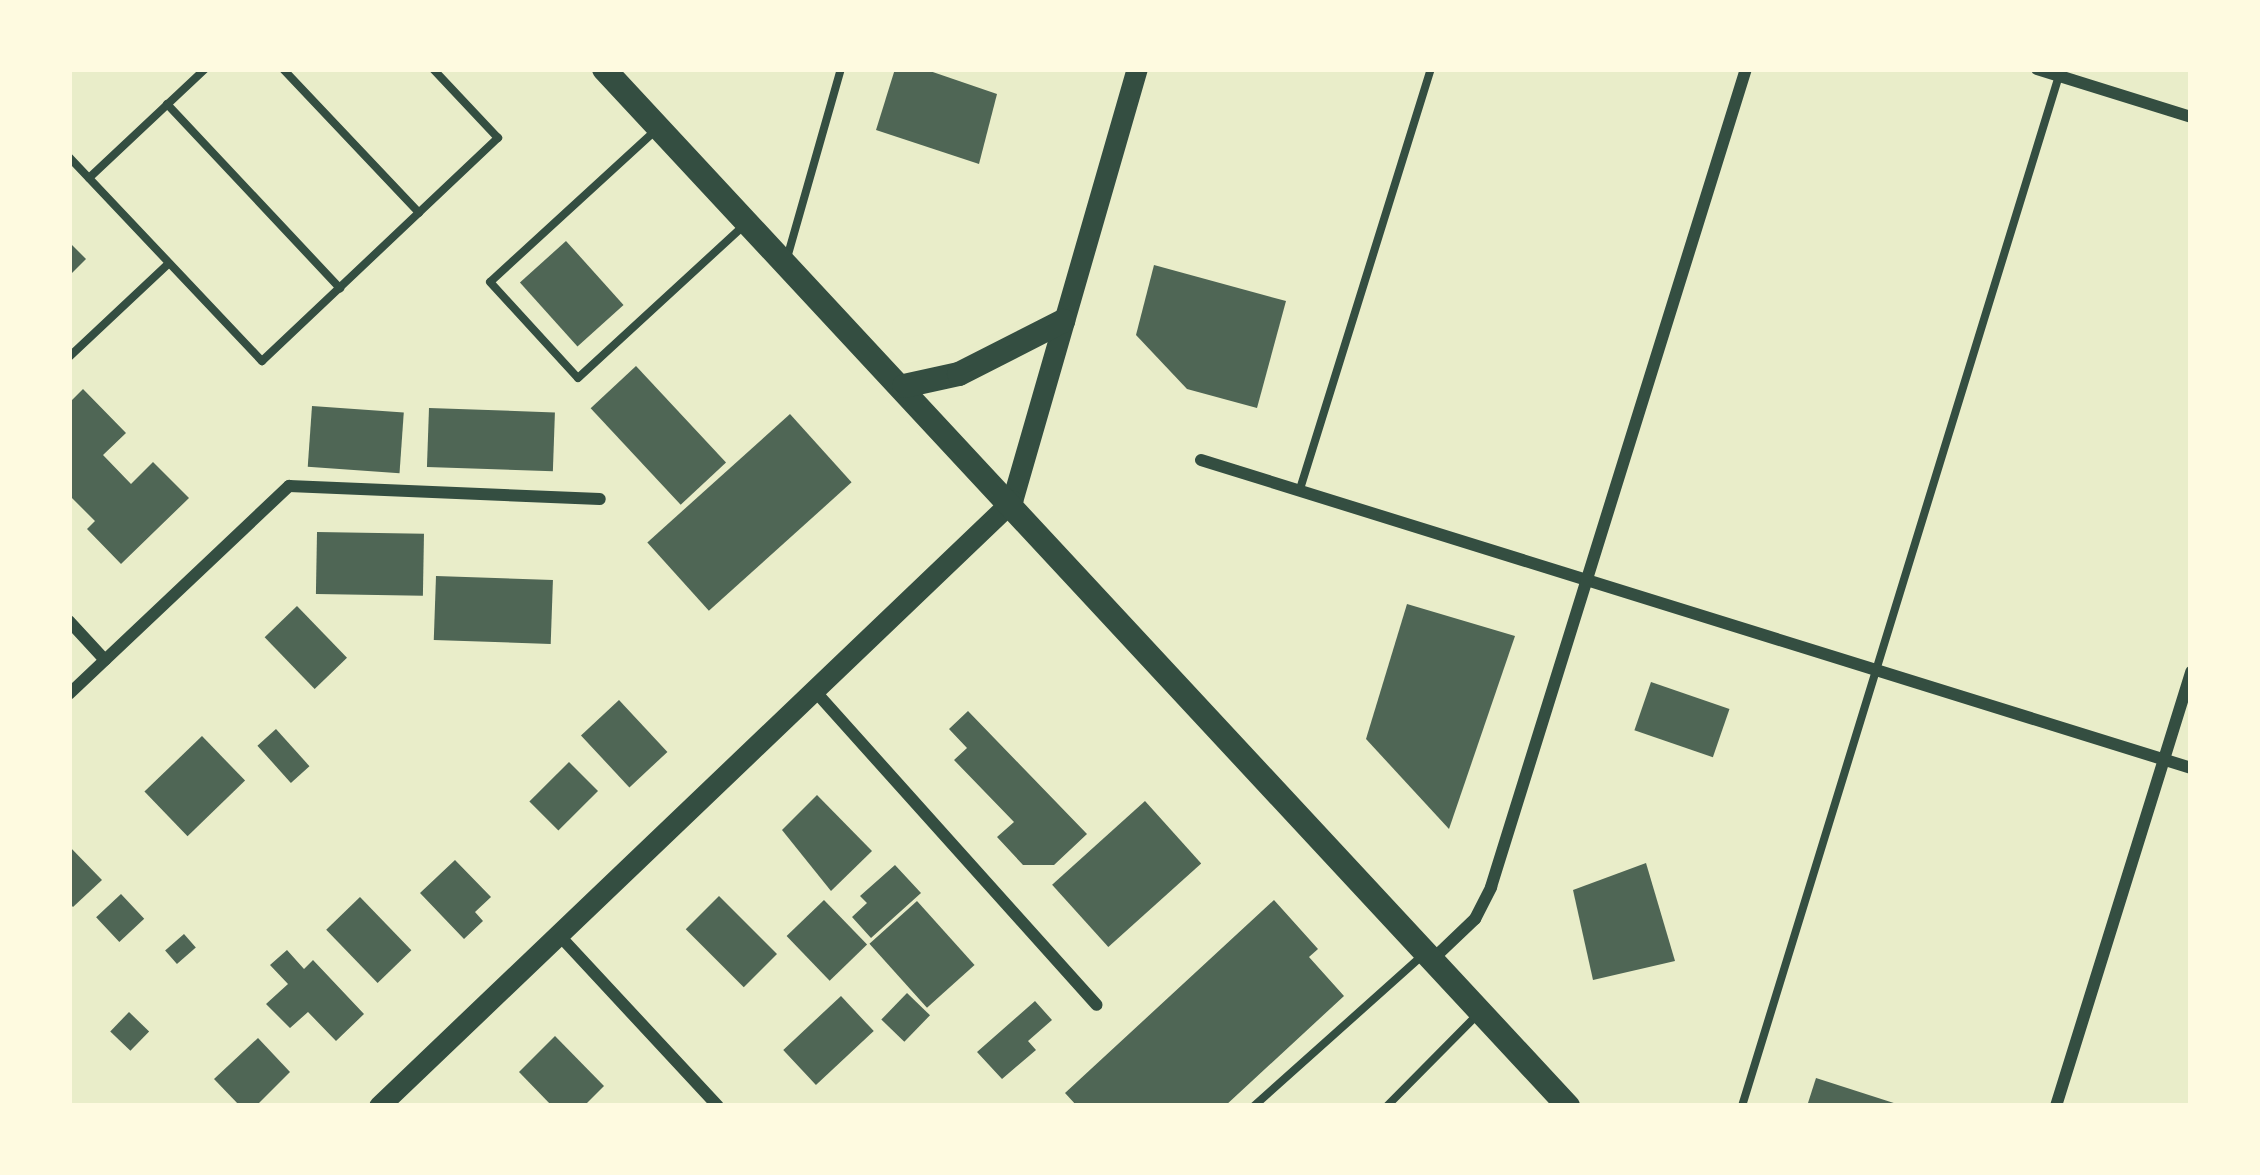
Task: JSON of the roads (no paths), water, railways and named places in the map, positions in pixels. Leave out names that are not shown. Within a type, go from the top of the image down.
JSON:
[{"type":"main road","points":[[604,69],[751,219],[1568,1106]]},
{"type":"main road","points":[[379,1106],[1012,501],[1137,69]]},
{"type":"main road","points":[[904,386],[958,374],[1064,321]]},
{"type":"street","points":[[1430,955],[1486,899],[1746,69]]},
{"type":"street","points":[[2037,69],[2060,72],[2191,117]]},
{"type":"street","points":[[1201,460],[2191,768]]},
{"type":"street","points":[[69,694],[289,486],[600,499]]},
{"type":"street","points":[[69,621],[104,660]]},
{"type":"street","points":[[2056,1106],[2191,672]]},
{"type":"street","points":[[814,690],[1097,1005]]},
{"type":"street","points":[[559,934],[718,1106]]},
{"type":"lane","points":[[89,178],[205,69]]},
{"type":"lane","points":[[283,69],[419,214]]},
{"type":"lane","points":[[69,157],[262,361],[498,138],[433,69]]},
{"type":"lane","points":[[787,258],[841,69]]},
{"type":"lane","points":[[1299,491],[1431,69]]},
{"type":"lane","points":[[1742,1106],[2060,72]]},
{"type":"lane","points":[[167,104],[340,288]]},
{"type":"lane","points":[[658,128],[490,282],[578,378],[751,219]]},
{"type":"lane","points":[[69,357],[169,263]]},
{"type":"lane","points":[[1253,1106],[1430,955]]},
{"type":"lane","points":[[1387,1106],[1482,1010]]}]
